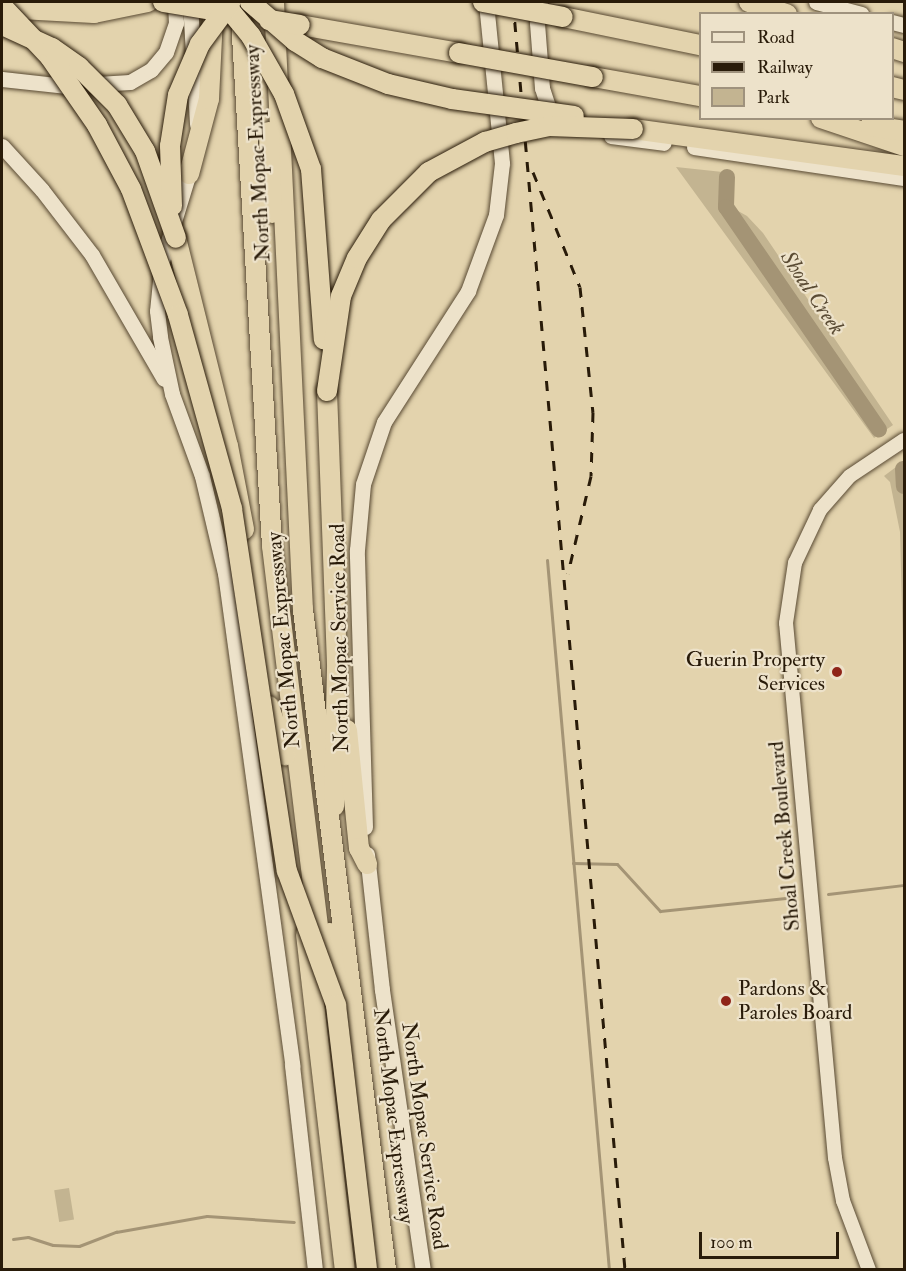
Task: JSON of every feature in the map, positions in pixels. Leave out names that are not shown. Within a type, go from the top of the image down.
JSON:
[{"type":"highway","points":[[2,7],[94,13],[148,2]]},
{"type":"highway","points":[[163,2],[699,96]]},
{"type":"highway","points":[[189,174],[209,99],[213,2]]},
{"type":"highway","points":[[223,2],[251,36],[284,94],[311,169],[321,258],[337,668],[331,830]]},
{"type":"highway","points":[[231,2],[200,44],[173,115],[170,170],[176,238],[240,498],[270,720],[285,754]]},
{"type":"highway","name":"North Mopac Expressway","points":[[231,2],[258,484],[285,754],[345,1269]]},
{"type":"highway","points":[[240,2],[278,614],[363,1269]]},
{"type":"highway","points":[[250,2],[295,41],[322,57],[388,84],[452,99],[618,122],[633,129]]},
{"type":"highway","points":[[262,2],[281,460],[291,608],[304,740],[373,1269]]},
{"type":"highway","name":"North Mopac Expressway","points":[[274,2],[298,538],[315,717],[386,1269]]},
{"type":"highway","points":[[485,2],[699,45]]},
{"type":"highway","points":[[749,2],[781,12]]},
{"type":"highway","points":[[2,7],[50,57],[97,125],[131,189],[181,327],[232,509],[287,871],[336,1005],[363,1269]]},
{"type":"highway","points":[[2,13],[42,59],[90,128],[124,195],[172,318],[225,510],[249,622],[283,871],[332,1006],[363,1269]]},
{"type":"highway","points":[[2,25],[52,48],[79,67],[117,105],[145,151],[176,238]]},
{"type":"highway","points":[[667,39],[699,35]]},
{"type":"highway","points":[[827,120],[904,146]]},
{"type":"highway","points":[[838,120],[904,131]]},
{"type":"highway","points":[[327,391],[341,296],[357,258],[381,219],[429,172],[485,142],[549,126],[633,129],[904,166]]},
{"type":"highway","points":[[337,668],[359,848],[367,864]]},
{"type":"main road","points":[[2,79],[65,86],[130,82],[151,70],[166,51],[176,23],[175,2]]},
{"type":"main road","points":[[190,2],[197,98],[189,174],[167,236],[159,284],[160,337],[172,394],[202,476],[225,573],[292,1065],[315,1269]]},
{"type":"main road","name":"North Mopac Service Road","points":[[423,1269],[409,1192],[367,864],[357,550],[363,484],[384,422],[468,291],[496,215],[502,163],[485,2]]},
{"type":"main road","points":[[540,2],[537,23],[542,88],[547,111],[557,125],[578,133],[904,178]]},
{"type":"main road","points":[[816,2],[854,12]]},
{"type":"main road","points":[[2,146],[42,190],[92,255],[172,394]]},
{"type":"main road","points":[[409,1192],[412,1269]]},
{"type":"street","name":"Shoal Creek Boulevard","points":[[869,1269],[843,1201],[835,1158],[786,623],[795,563],[820,510],[850,476],[904,440]]},
{"type":"green space","points":[[676,167],[732,173],[731,207],[747,216],[763,233],[893,425],[874,438]]},
{"type":"green space","points":[[904,461],[904,683],[900,532],[890,482],[884,476]]},
{"type":"green space","points":[[69,1188],[74,1220],[59,1222],[54,1190]]},
{"type":"waterway","name":"Shoal Creek","points":[[727,177],[726,207],[879,430]]},
{"type":"waterway","name":"Shoal Creek","points":[[903,469],[904,486]]},
{"type":"waterway","points":[[547,560],[609,1270]]},
{"type":"waterway","points":[[573,863],[617,864],[660,911],[795,897]]},
{"type":"waterway","points":[[828,894],[904,885]]},
{"type":"waterway","points":[[13,1239],[28,1237],[53,1245],[79,1246],[116,1232],[207,1216],[294,1222]]},
{"type":"railway","points":[[513,2],[625,1270]]},
{"type":"railway","points":[[533,172],[580,287],[593,412],[591,476],[568,573]]},
{"type":"place","name":"Guerin Property Services","points":[[837,672]]},
{"type":"place","name":"Pardons & Paroles Board","points":[[726,1001]]}]
